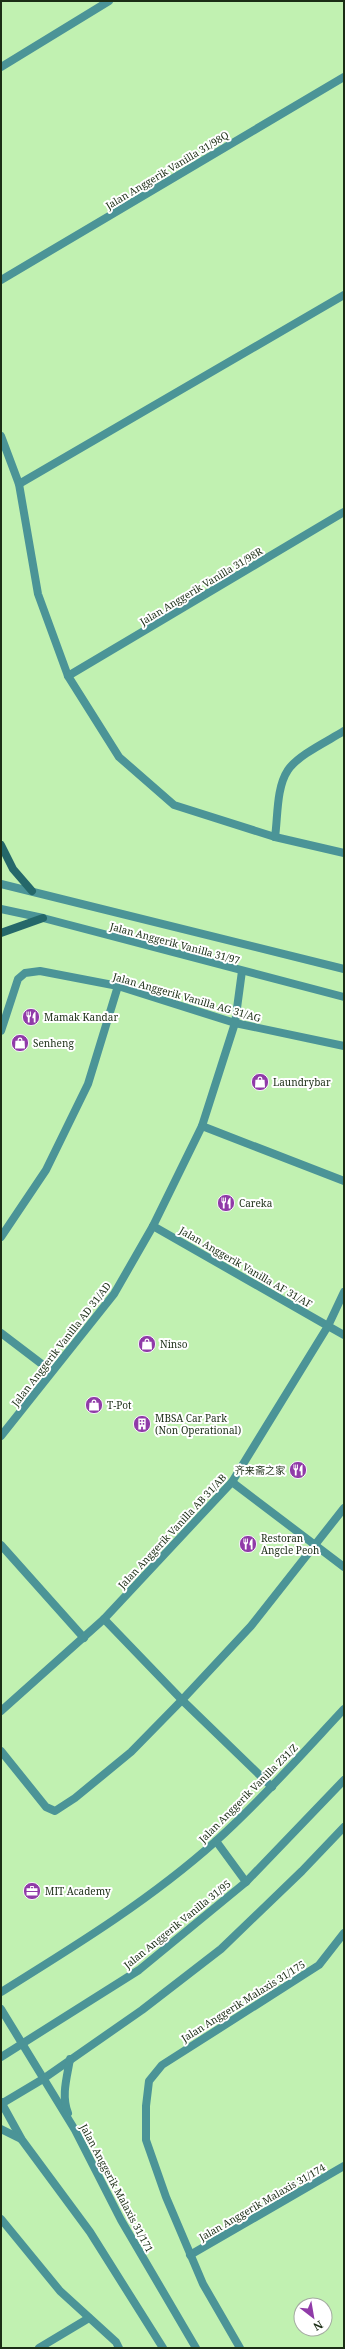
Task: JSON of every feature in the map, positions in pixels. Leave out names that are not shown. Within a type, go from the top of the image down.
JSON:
[{"type":"main road","points":[[1,846],[13,869],[32,891]]},
{"type":"main road","points":[[1,933],[43,918]]},
{"type":"street","points":[[1,67],[109,1]]},
{"type":"street","name":"Jalan Anggerik Vanilla 31/98Q","points":[[1,280],[344,77]]},
{"type":"street","points":[[19,484],[344,295]]},
{"type":"street","points":[[1,436],[19,484],[38,594],[68,676],[119,757],[174,805],[275,837],[344,853]]},
{"type":"street","name":"Jalan Anggerik Vanilla 31/98R","points":[[68,676],[344,512]]},
{"type":"street","points":[[275,837],[282,786],[288,770],[298,760],[344,731]]},
{"type":"street","name":"Jalan Anggerik Vanilla 31/97","points":[[1,884],[344,969]]},
{"type":"street","name":"Jalan Anggerik Vanilla 31/97","points":[[1,909],[43,918],[344,997]]},
{"type":"street","name":"Jalan Anggerik Vanilla AG 31/AG","points":[[1,1031],[18,979],[25,973],[40,971],[118,986],[235,1023],[344,1046]]},
{"type":"street","name":"Jalan Anggerik Vanilla AD 31/AD","points":[[1,1436],[50,1371],[114,1294],[153,1226],[202,1126],[235,1023],[242,971]]},
{"type":"street","points":[[1,1237],[46,1170],[88,1084],[118,986]]},
{"type":"street","points":[[202,1126],[344,1181]]},
{"type":"street","name":"Jalan Anggerik Vanilla AF 31/AF","points":[[153,1226],[344,1335]]},
{"type":"street","name":"Jalan Anggerik Vanilla AB 31/AB","points":[[1,1711],[104,1619],[232,1482],[328,1326],[344,1292]]},
{"type":"street","points":[[1,1333],[50,1371]]},
{"type":"street","points":[[232,1482],[344,1567]]},
{"type":"street","points":[[1,1751],[46,1807],[55,1811],[75,1798],[131,1752],[251,1626],[344,1508]]},
{"type":"street","points":[[1,1545],[84,1638]]},
{"type":"street","points":[[104,1619],[182,1700],[272,1786]]},
{"type":"street","name":"Jalan Anggerik Vanilla Z31/Z","points":[[1,1992],[101,1929],[158,1889],[216,1841],[272,1786],[344,1709]]},
{"type":"street","name":"Jalan Anggerik Vanilla 31/95","points":[[1,2057],[23,2045],[139,1970],[246,1882],[344,1780]]},
{"type":"street","points":[[163,2348],[90,2232],[22,2140],[1,2103],[43,2079],[142,2010],[220,1949],[302,1871],[344,1827]]},
{"type":"street","points":[[216,1841],[246,1882]]},
{"type":"street","name":"Jalan Anggerik Malaxis 31/175","points":[[190,2255],[166,2197],[146,2140],[146,2106],[149,2081],[162,2065],[319,1965],[344,1934]]},
{"type":"street","name":"Jalan Anggerik Malaxis 31/171","points":[[1,2009],[75,2130],[120,2220],[196,2348]]},
{"type":"street","points":[[70,2059],[65,2092],[65,2105],[75,2130]]},
{"type":"street","points":[[1,2128],[22,2140]]},
{"type":"street","name":"Jalan Anggerik Malaxis 31/174","points":[[190,2255],[344,2166]]},
{"type":"street","points":[[1,2219],[60,2291],[116,2342],[119,2348]]},
{"type":"street","points":[[190,2255],[203,2284],[240,2348]]},
{"type":"street","points":[[38,2348],[89,2318]]},
{"type":"place","name":"Mamak Kandar","points":[[31,1017]]},
{"type":"place","name":"Senheng","points":[[20,1043]]},
{"type":"place","name":"Laundrybar","points":[[260,1082]]},
{"type":"place","name":"Careka","points":[[226,1203]]},
{"type":"place","name":"Ninso","points":[[147,1344]]},
{"type":"place","name":"T-Pot","points":[[94,1405]]},
{"type":"place","name":"MBSA Car Park (Non Operational)","points":[[142,1424]]},
{"type":"place","name":"齐来斋之家","points":[[298,1470]]},
{"type":"place","name":"Restoran Angcle Peoh","points":[[248,1544]]},
{"type":"place","name":"MIT Academy","points":[[32,1891]]}]
